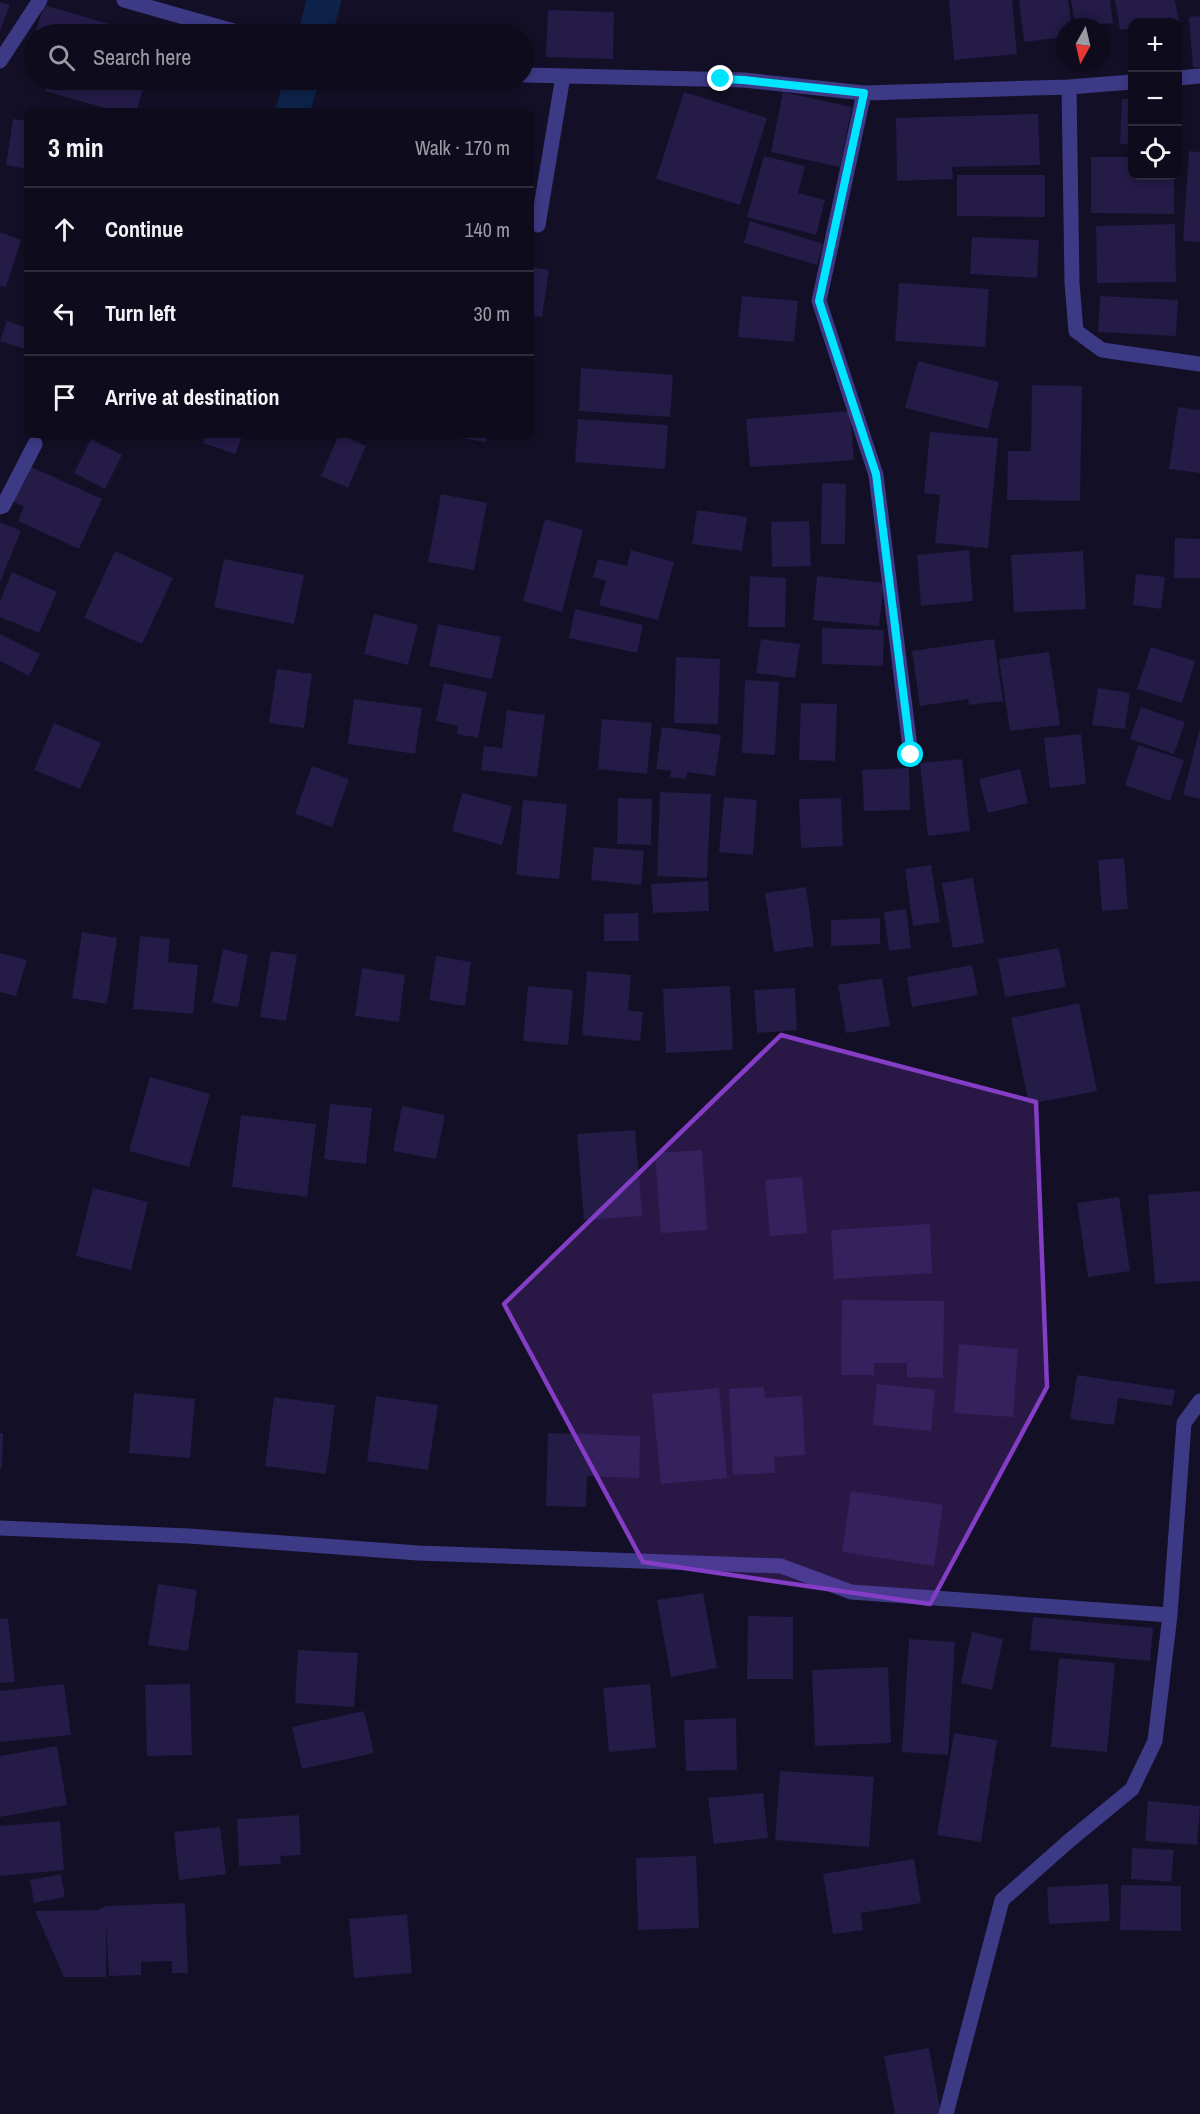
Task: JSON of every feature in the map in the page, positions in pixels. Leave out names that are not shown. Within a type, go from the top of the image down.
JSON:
[{"type":"street","points":[[24,24],[40,0]]},
{"type":"street","points":[[124,0],[209,24]]},
{"type":"street","points":[[0,61],[24,24]]},
{"type":"street","points":[[534,75],[744,80],[864,93],[1068,87],[1128,82]]},
{"type":"street","points":[[538,225],[562,76]]},
{"type":"street","points":[[1182,78],[1200,76]]},
{"type":"street","points":[[1068,87],[1071,283],[1076,331],[1102,350],[1200,364]]},
{"type":"street","points":[[864,93],[819,301],[876,474],[911,755]]},
{"type":"street","points":[[0,507],[3,506],[35,444]]},
{"type":"street","points":[[946,2114],[1002,1900],[1132,1789],[1155,1741],[1170,1615],[1185,1423],[1200,1401]]},
{"type":"street","points":[[0,1528],[189,1536],[418,1553],[781,1566],[851,1592],[1170,1615]]},
{"type":"highlighted area","points":[[781,1035],[1036,1102],[1047,1387],[930,1604],[643,1562],[504,1304]]},
{"type":"building","points":[[949,0],[1012,0],[1017,54],[954,60]]},
{"type":"building","points":[[1019,0],[1068,0],[1071,18],[1056,18],[1056,38],[1024,42]]},
{"type":"building","points":[[1071,0],[1110,0],[1113,23],[1110,23],[1110,18],[1074,18]]},
{"type":"building","points":[[1115,0],[1175,0],[1178,18],[1128,18],[1128,29],[1120,30]]},
{"type":"building","points":[[0,2],[10,5],[0,31]]},
{"type":"building","points":[[44,5],[109,24],[38,24]]},
{"type":"building","points":[[548,10],[614,12],[613,59],[546,57]]},
{"type":"building","points":[[1200,16],[1200,67],[1193,67],[1189,17]]},
{"type":"building","points":[[143,90],[137,108],[105,108],[45,91]]},
{"type":"building","points":[[684,92],[767,118],[740,205],[656,179]]},
{"type":"building","points":[[783,92],[852,107],[840,167],[771,152]]},
{"type":"building","points":[[1122,99],[1128,99],[1128,144],[1120,144]]},
{"type":"building","points":[[1038,114],[1040,165],[952,167],[953,179],[897,181],[896,118]]},
{"type":"building","points":[[13,119],[24,120],[24,168],[6,165]]},
{"type":"building","points":[[1189,151],[1200,152],[1200,242],[1183,241]]},
{"type":"building","points":[[764,156],[805,166],[798,193],[825,200],[816,235],[747,217]]},
{"type":"building","points":[[1091,157],[1128,157],[1128,180],[1174,180],[1174,214],[1091,213]]},
{"type":"building","points":[[957,175],[1045,175],[1045,217],[957,216]]},
{"type":"building","points":[[750,221],[823,244],[817,265],[744,243]]},
{"type":"building","points":[[1175,224],[1176,282],[1097,283],[1096,226]]},
{"type":"building","points":[[0,232],[21,240],[6,287],[0,286]]},
{"type":"building","points":[[972,237],[1039,240],[1037,278],[970,274]]},
{"type":"building","points":[[534,268],[549,270],[542,317],[534,316]]},
{"type":"building","points":[[899,283],[989,289],[985,347],[895,341]]},
{"type":"building","points":[[742,296],[798,301],[794,342],[738,337]]},
{"type":"building","points":[[1100,296],[1178,300],[1176,336],[1098,332]]},
{"type":"building","points":[[7,321],[24,327],[24,349],[0,341]]},
{"type":"building","points":[[918,361],[999,382],[988,429],[905,408]]},
{"type":"building","points":[[581,368],[673,375],[670,417],[579,411]]},
{"type":"building","points":[[1032,385],[1082,386],[1080,501],[1007,500],[1008,451],[1031,451]]},
{"type":"building","points":[[1178,407],[1200,410],[1200,473],[1169,469]]},
{"type":"building","points":[[850,411],[854,460],[750,467],[746,419]]},
{"type":"building","points":[[578,419],[668,425],[665,469],[575,462]]},
{"type":"building","points":[[930,432],[998,438],[988,548],[935,543],[940,495],[924,493]]},
{"type":"building","points":[[205,438],[241,438],[235,454],[203,443]]},
{"type":"building","points":[[337,438],[348,438],[366,446],[348,488],[321,476]]},
{"type":"building","points":[[460,438],[486,438],[486,442]]},
{"type":"building","points":[[91,439],[122,455],[105,489],[74,473]]},
{"type":"building","points":[[25,464],[102,499],[79,549],[18,521],[24,507],[9,499]]},
{"type":"building","points":[[822,483],[846,484],[845,544],[821,544]]},
{"type":"building","points":[[441,494],[487,503],[474,570],[428,562]]},
{"type":"building","points":[[697,510],[747,517],[742,551],[692,544]]},
{"type":"building","points":[[545,519],[583,530],[562,612],[523,601]]},
{"type":"building","points":[[809,521],[811,566],[772,567],[771,522]]},
{"type":"building","points":[[0,522],[21,531],[0,582]]},
{"type":"building","points":[[1175,538],[1200,539],[1200,578],[1174,578]]},
{"type":"building","points":[[631,550],[674,562],[658,620],[599,605],[606,581],[593,577],[598,559],[627,566]]},
{"type":"building","points":[[969,550],[973,601],[921,606],[917,555]]},
{"type":"building","points":[[115,551],[173,578],[142,644],[84,618]]},
{"type":"building","points":[[1083,551],[1086,609],[1014,612],[1011,555]]},
{"type":"building","points":[[224,559],[304,575],[294,624],[214,607]]},
{"type":"building","points":[[12,572],[57,592],[39,633],[0,617],[0,601]]},
{"type":"building","points":[[1136,574],[1165,577],[1161,609],[1133,605]]},
{"type":"building","points":[[750,576],[786,578],[785,627],[748,627]]},
{"type":"building","points":[[817,576],[884,583],[879,626],[813,620]]},
{"type":"building","points":[[575,609],[643,625],[637,653],[569,638]]},
{"type":"building","points":[[374,614],[418,625],[408,665],[364,654]]},
{"type":"building","points":[[438,624],[501,637],[492,679],[429,666]]},
{"type":"building","points":[[822,628],[884,630],[883,666],[822,664]]},
{"type":"building","points":[[0,634],[40,654],[29,676],[0,661]]},
{"type":"building","points":[[761,639],[800,644],[795,678],[756,673]]},
{"type":"building","points":[[994,639],[1003,701],[969,705],[968,699],[920,706],[912,651]]},
{"type":"building","points":[[1151,647],[1195,661],[1182,703],[1137,689]]},
{"type":"building","points":[[1049,652],[1060,725],[1010,731],[999,659]]},
{"type":"building","points":[[676,657],[720,659],[718,724],[674,723]]},
{"type":"building","points":[[277,669],[312,674],[304,728],[269,723]]},
{"type":"building","points":[[745,680],[779,682],[775,755],[742,753]]},
{"type":"building","points":[[444,683],[487,692],[478,738],[457,734],[458,726],[436,721]]},
{"type":"building","points":[[1098,688],[1130,693],[1125,729],[1092,725]]},
{"type":"building","points":[[354,699],[422,708],[415,754],[348,744]]},
{"type":"building","points":[[801,703],[837,704],[835,761],[799,760]]},
{"type":"building","points":[[1141,707],[1185,722],[1174,754],[1130,739]]},
{"type":"building","points":[[507,710],[545,715],[537,777],[481,770],[484,746],[502,748]]},
{"type":"building","points":[[602,719],[652,723],[647,774],[598,769]]},
{"type":"building","points":[[54,723],[101,743],[80,789],[34,770]]},
{"type":"building","points":[[662,727],[721,735],[715,776],[687,772],[686,779],[670,777],[671,771],[656,769]]},
{"type":"building","points":[[1200,731],[1200,799],[1183,795]]},
{"type":"building","points":[[1081,734],[1086,784],[1050,788],[1044,738]]},
{"type":"building","points":[[1138,745],[1184,760],[1170,801],[1125,785]]},
{"type":"building","points":[[962,759],[970,831],[928,836],[920,763]]},
{"type":"building","points":[[312,766],[349,779],[332,827],[295,814]]},
{"type":"building","points":[[909,768],[910,810],[864,811],[862,770]]},
{"type":"building","points":[[1020,769],[1028,803],[988,813],[979,779]]},
{"type":"building","points":[[660,792],[711,794],[707,878],[657,876]]},
{"type":"building","points":[[462,793],[512,806],[502,845],[452,831]]},
{"type":"building","points":[[724,797],[757,800],[753,855],[719,852]]},
{"type":"building","points":[[618,798],[652,799],[651,845],[617,844]]},
{"type":"building","points":[[841,798],[843,846],[801,848],[799,799]]},
{"type":"building","points":[[523,800],[567,804],[559,879],[516,875]]},
{"type":"building","points":[[594,847],[644,851],[641,885],[591,880]]},
{"type":"building","points":[[1124,858],[1128,909],[1102,911],[1098,860]]},
{"type":"building","points":[[931,865],[940,922],[913,926],[905,869]]},
{"type":"building","points":[[973,878],[984,943],[953,948],[942,883]]},
{"type":"building","points":[[708,881],[709,911],[653,913],[651,884]]},
{"type":"building","points":[[806,887],[814,946],[774,952],[765,893]]},
{"type":"building","points":[[906,909],[911,948],[889,951],[884,912]]},
{"type":"building","points":[[638,913],[639,941],[604,941],[604,914]]},
{"type":"building","points":[[880,918],[880,944],[831,946],[831,920]]},
{"type":"building","points":[[82,932],[117,938],[107,1004],[72,998]]},
{"type":"building","points":[[140,936],[170,939],[168,962],[198,965],[193,1014],[133,1009]]},
{"type":"building","points":[[1059,948],[1066,987],[1005,997],[998,959]]},
{"type":"building","points":[[223,949],[248,955],[238,1007],[212,1003]]},
{"type":"building","points":[[271,951],[297,955],[286,1021],[260,1017]]},
{"type":"building","points":[[0,953],[27,960],[16,996],[0,992]]},
{"type":"building","points":[[436,956],[471,962],[465,1006],[429,1000]]},
{"type":"building","points":[[972,965],[978,995],[912,1007],[907,977]]},
{"type":"building","points":[[362,968],[405,975],[399,1022],[355,1016]]},
{"type":"building","points":[[587,971],[631,975],[628,1010],[643,1012],[640,1041],[582,1035]]},
{"type":"building","points":[[882,978],[890,1026],[846,1033],[838,985]]},
{"type":"building","points":[[528,986],[573,990],[568,1045],[523,1041]]},
{"type":"building","points":[[730,986],[733,1050],[666,1053],[663,989]]},
{"type":"building","points":[[795,988],[797,1030],[757,1033],[754,990]]},
{"type":"building","points":[[1079,1003],[1097,1091],[1029,1104],[1011,1018]]},
{"type":"building","points":[[150,1077],[210,1094],[189,1167],[129,1151]]},
{"type":"building","points":[[330,1104],[372,1108],[366,1164],[324,1159]]},
{"type":"building","points":[[402,1106],[445,1115],[436,1159],[393,1151]]},
{"type":"building","points":[[241,1115],[316,1124],[307,1197],[232,1187]]},
{"type":"building","points":[[635,1130],[642,1216],[584,1220],[577,1134]]},
{"type":"building","points":[[702,1150],[707,1230],[661,1233],[655,1153]]},
{"type":"building","points":[[802,1177],[807,1233],[770,1236],[765,1180]]},
{"type":"building","points":[[93,1188],[148,1202],[131,1270],[76,1256]]},
{"type":"building","points":[[1200,1191],[1200,1281],[1155,1284],[1148,1195]]},
{"type":"building","points":[[1119,1197],[1130,1271],[1088,1277],[1077,1203]]},
{"type":"building","points":[[930,1224],[932,1273],[834,1279],[831,1230]]},
{"type":"building","points":[[842,1300],[944,1301],[943,1378],[907,1377],[907,1363],[874,1363],[874,1375],[841,1375]]},
{"type":"building","points":[[959,1344],[1018,1349],[1013,1417],[954,1413]]},
{"type":"building","points":[[1077,1375],[1175,1390],[1172,1406],[1118,1398],[1114,1425],[1070,1419]]},
{"type":"building","points":[[877,1384],[935,1390],[931,1431],[873,1425]]},
{"type":"building","points":[[764,1387],[765,1398],[802,1396],[805,1455],[774,1457],[775,1473],[733,1475],[729,1389]]},
{"type":"building","points":[[719,1388],[727,1478],[661,1484],[652,1394]]},
{"type":"building","points":[[134,1393],[195,1399],[190,1458],[129,1453]]},
{"type":"building","points":[[376,1396],[438,1405],[428,1470],[367,1461]]},
{"type":"building","points":[[274,1397],[335,1405],[326,1474],[265,1466]]},
{"type":"building","points":[[0,1433],[3,1433],[2,1468],[0,1468]]},
{"type":"building","points":[[548,1433],[640,1436],[639,1478],[587,1476],[586,1507],[546,1506]]},
{"type":"building","points":[[851,1491],[943,1505],[934,1566],[842,1552]]},
{"type":"building","points":[[158,1584],[197,1590],[188,1651],[148,1645]]},
{"type":"building","points":[[703,1593],[717,1668],[671,1677],[657,1600]]},
{"type":"building","points":[[748,1616],[793,1617],[793,1679],[747,1679]]},
{"type":"building","points":[[1033,1617],[1153,1628],[1150,1661],[1030,1650]]},
{"type":"building","points":[[8,1618],[15,1682],[0,1683],[0,1619]]},
{"type":"building","points":[[972,1632],[1003,1639],[992,1690],[961,1683]]},
{"type":"building","points":[[909,1639],[955,1642],[948,1755],[902,1752]]},
{"type":"building","points":[[298,1650],[358,1653],[354,1707],[295,1703]]},
{"type":"building","points":[[1059,1658],[1115,1663],[1107,1752],[1051,1747]]},
{"type":"building","points":[[888,1667],[891,1743],[815,1746],[812,1670]]},
{"type":"building","points":[[64,1684],[71,1735],[0,1742],[0,1691]]},
{"type":"building","points":[[190,1684],[192,1755],[147,1756],[145,1685]]},
{"type":"building","points":[[650,1684],[656,1748],[609,1752],[603,1688]]},
{"type":"building","points":[[364,1711],[374,1753],[302,1769],[292,1727]]},
{"type":"building","points":[[736,1718],[737,1770],[686,1771],[684,1720]]},
{"type":"building","points":[[954,1733],[997,1740],[981,1842],[937,1835]]},
{"type":"building","points":[[57,1746],[67,1805],[0,1817],[0,1756]]},
{"type":"building","points":[[780,1771],[874,1777],[869,1847],[775,1840]]},
{"type":"building","points":[[763,1793],[768,1838],[714,1844],[708,1798]]},
{"type":"building","points":[[1148,1801],[1200,1806],[1197,1845],[1145,1841]]},
{"type":"building","points":[[299,1815],[301,1855],[280,1856],[281,1864],[239,1866],[237,1819]]},
{"type":"building","points":[[60,1821],[64,1870],[0,1876],[0,1826]]},
{"type":"building","points":[[220,1827],[226,1874],[179,1880],[174,1832]]},
{"type":"building","points":[[1132,1848],[1174,1850],[1171,1882],[1131,1879]]},
{"type":"building","points":[[696,1856],[699,1928],[638,1930],[636,1858]]},
{"type":"building","points":[[914,1859],[921,1903],[861,1913],[863,1930],[833,1934],[823,1874]]},
{"type":"building","points":[[61,1874],[65,1897],[34,1903],[30,1880]]},
{"type":"building","points":[[1108,1884],[1110,1921],[1049,1924],[1047,1887]]},
{"type":"building","points":[[1121,1885],[1181,1886],[1181,1931],[1120,1930]]},
{"type":"building","points":[[185,1903],[188,1973],[172,1973],[172,1961],[141,1962],[141,1975],[109,1976],[106,1922],[106,1977],[64,1977],[35,1911],[97,1910],[106,1906]]},
{"type":"building","points":[[407,1914],[412,1973],[354,1978],[349,1919]]},
{"type":"building","points":[[929,2048],[941,2114],[895,2114],[884,2056]]},
{"type":"waterway","points":[[318,24],[324,0]]},
{"type":"waterway","points":[[293,108],[299,90]]},
{"type":"route","points":[[721,79],[864,93],[819,301],[876,474],[911,755]]}]
